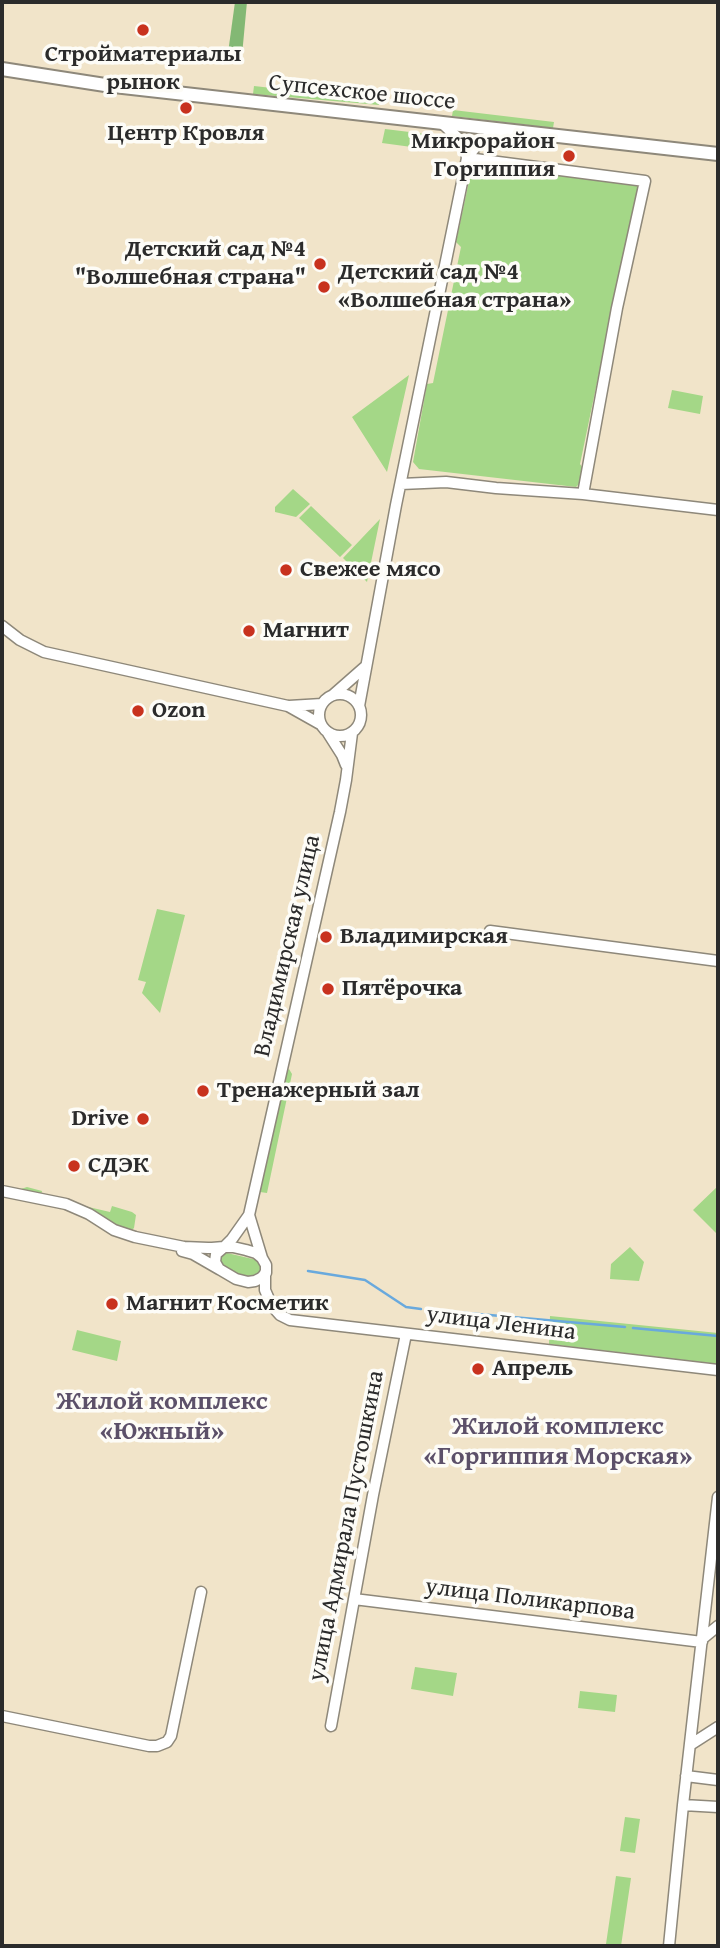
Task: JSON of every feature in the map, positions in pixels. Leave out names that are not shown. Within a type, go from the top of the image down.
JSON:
[{"type":"main road","name":"Супсехское шоссе","points":[[2,69],[105,85],[718,154]]},
{"type":"street","points":[[327,733],[343,737],[352,733],[361,721],[359,706],[396,505],[467,158],[460,140],[443,124]]},
{"type":"street","points":[[467,158],[481,140],[505,131]]},
{"type":"street","points":[[467,158],[645,181],[617,308],[583,494]]},
{"type":"street","points":[[401,484],[446,482],[718,510]]},
{"type":"street","points":[[2,626],[20,640],[44,652],[288,706],[322,704]]},
{"type":"street","points":[[320,724],[319,711],[322,704],[366,665]]},
{"type":"street","points":[[333,695],[344,694],[353,698],[359,706]]},
{"type":"street","points":[[288,706],[320,724],[342,755],[347,768]]},
{"type":"street","name":"Владимирская улица","points":[[219,1269],[215,1262],[216,1254],[242,1227],[249,1215],[340,813],[352,733]]},
{"type":"street","points":[[491,931],[718,961]]},
{"type":"street","points":[[2,1193],[66,1204],[89,1214],[114,1230],[135,1237],[184,1247],[233,1247],[256,1253],[262,1258]]},
{"type":"street","points":[[2,1193],[66,1207],[126,1238],[193,1254],[236,1279],[265,1290]]},
{"type":"street","name":"Владимирская улица","points":[[249,1215],[266,1265],[265,1290]]},
{"type":"street","points":[[248,1282],[261,1278],[265,1273]]},
{"type":"street","name":"улица Ленина","points":[[265,1290],[279,1315],[290,1320],[718,1370]]},
{"type":"street","name":"улица Адмирала Пустошкина","points":[[331,1726],[405,1334]]},
{"type":"street","points":[[668,1946],[718,1497]]},
{"type":"street","points":[[2,1716],[149,1746],[167,1742],[171,1736],[201,1592]]},
{"type":"street","name":"улица Поликарпова","points":[[354,1600],[702,1641]]},
{"type":"street","points":[[702,1641],[718,1626]]},
{"type":"street","points":[[690,1745],[718,1727]]},
{"type":"street","points":[[686,1776],[718,1780]]},
{"type":"street","points":[[683,1805],[718,1807]]},
{"type":"green space","points":[[235,2],[247,2],[242,55],[228,53]]},
{"type":"green space","points":[[254,86],[380,100],[379,105],[253,94]]},
{"type":"green space","points":[[453,110],[554,122],[553,128],[452,116]]},
{"type":"green space","points":[[385,129],[444,136],[442,141],[428,138],[419,148],[382,143]]},
{"type":"green space","points":[[472,167],[639,181],[580,464],[584,470],[582,481],[576,487],[419,469],[413,462],[427,384],[433,383],[461,247],[456,242]]},
{"type":"green space","points":[[409,375],[387,472],[352,417]]},
{"type":"green space","points":[[672,390],[703,396],[700,414],[668,408]]},
{"type":"green space","points":[[293,489],[310,504],[296,517],[275,512],[275,507]]},
{"type":"green space","points":[[311,506],[352,545],[340,557],[299,518]]},
{"type":"green space","points":[[380,519],[367,582],[343,558]]},
{"type":"green space","points":[[157,909],[185,915],[160,1013],[142,993],[146,982],[138,980]]},
{"type":"green space","points":[[289,1069],[292,1074],[267,1193],[260,1192],[285,1073]]},
{"type":"green space","points":[[718,1186],[718,1231],[716,1233],[693,1210]]},
{"type":"green space","points":[[27,1187],[42,1191],[41,1196],[110,1212],[112,1206],[132,1212],[136,1215],[134,1228],[130,1232],[90,1213],[21,1193],[21,1189]]},
{"type":"green space","points":[[630,1247],[644,1262],[639,1281],[610,1279],[611,1264]]},
{"type":"green space","points":[[227,1253],[257,1260],[261,1272],[253,1278],[225,1270],[219,1257]]},
{"type":"green space","points":[[550,1316],[718,1333],[718,1364],[549,1344]]},
{"type":"green space","points":[[77,1330],[121,1341],[117,1361],[72,1350]]},
{"type":"green space","points":[[415,1667],[457,1673],[453,1696],[411,1689]]},
{"type":"green space","points":[[580,1691],[617,1695],[615,1712],[578,1708]]},
{"type":"green space","points":[[625,1817],[640,1819],[635,1853],[620,1851]]},
{"type":"green space","points":[[616,1876],[631,1878],[621,1946],[606,1944]]},
{"type":"waterway","points":[[308,1271],[365,1280],[406,1307],[421,1309]]},
{"type":"waterway","points":[[433,1310],[625,1327]]},
{"type":"waterway","points":[[633,1328],[718,1336]]},
{"type":"place","name":"Стройматериалы рынок","points":[[143,30]]},
{"type":"place","name":"Центр Кровля","points":[[186,108]]},
{"type":"place","name":"Микрорайон Горгиппия","points":[[569,156]]},
{"type":"place","name":"Детский сад №4 \"Волшебная страна\"","points":[[320,264]]},
{"type":"place","name":"Детский сад №4 «Волшебная страна»","points":[[324,287]]},
{"type":"place","name":"Свежее мясо","points":[[286,570]]},
{"type":"place","name":"Магнит","points":[[249,631]]},
{"type":"place","name":"Ozon","points":[[138,711]]},
{"type":"place","name":"Владимирская","points":[[326,937]]},
{"type":"place","name":"Пятёрочка","points":[[328,989]]},
{"type":"place","name":"Тренажерный зал","points":[[203,1091]]},
{"type":"place","name":"Drive","points":[[143,1119]]},
{"type":"place","name":"СДЭК","points":[[74,1166]]},
{"type":"place","name":"Магнит Косметик","points":[[112,1304]]},
{"type":"place","name":"Апрель","points":[[478,1369]]},
{"type":"district","name":"Жилой комплекс «Южный»","points":[[162,1417]]},
{"type":"district","name":"Жилой комплекс «Горгиппия Морская»","points":[[558,1442]]}]
